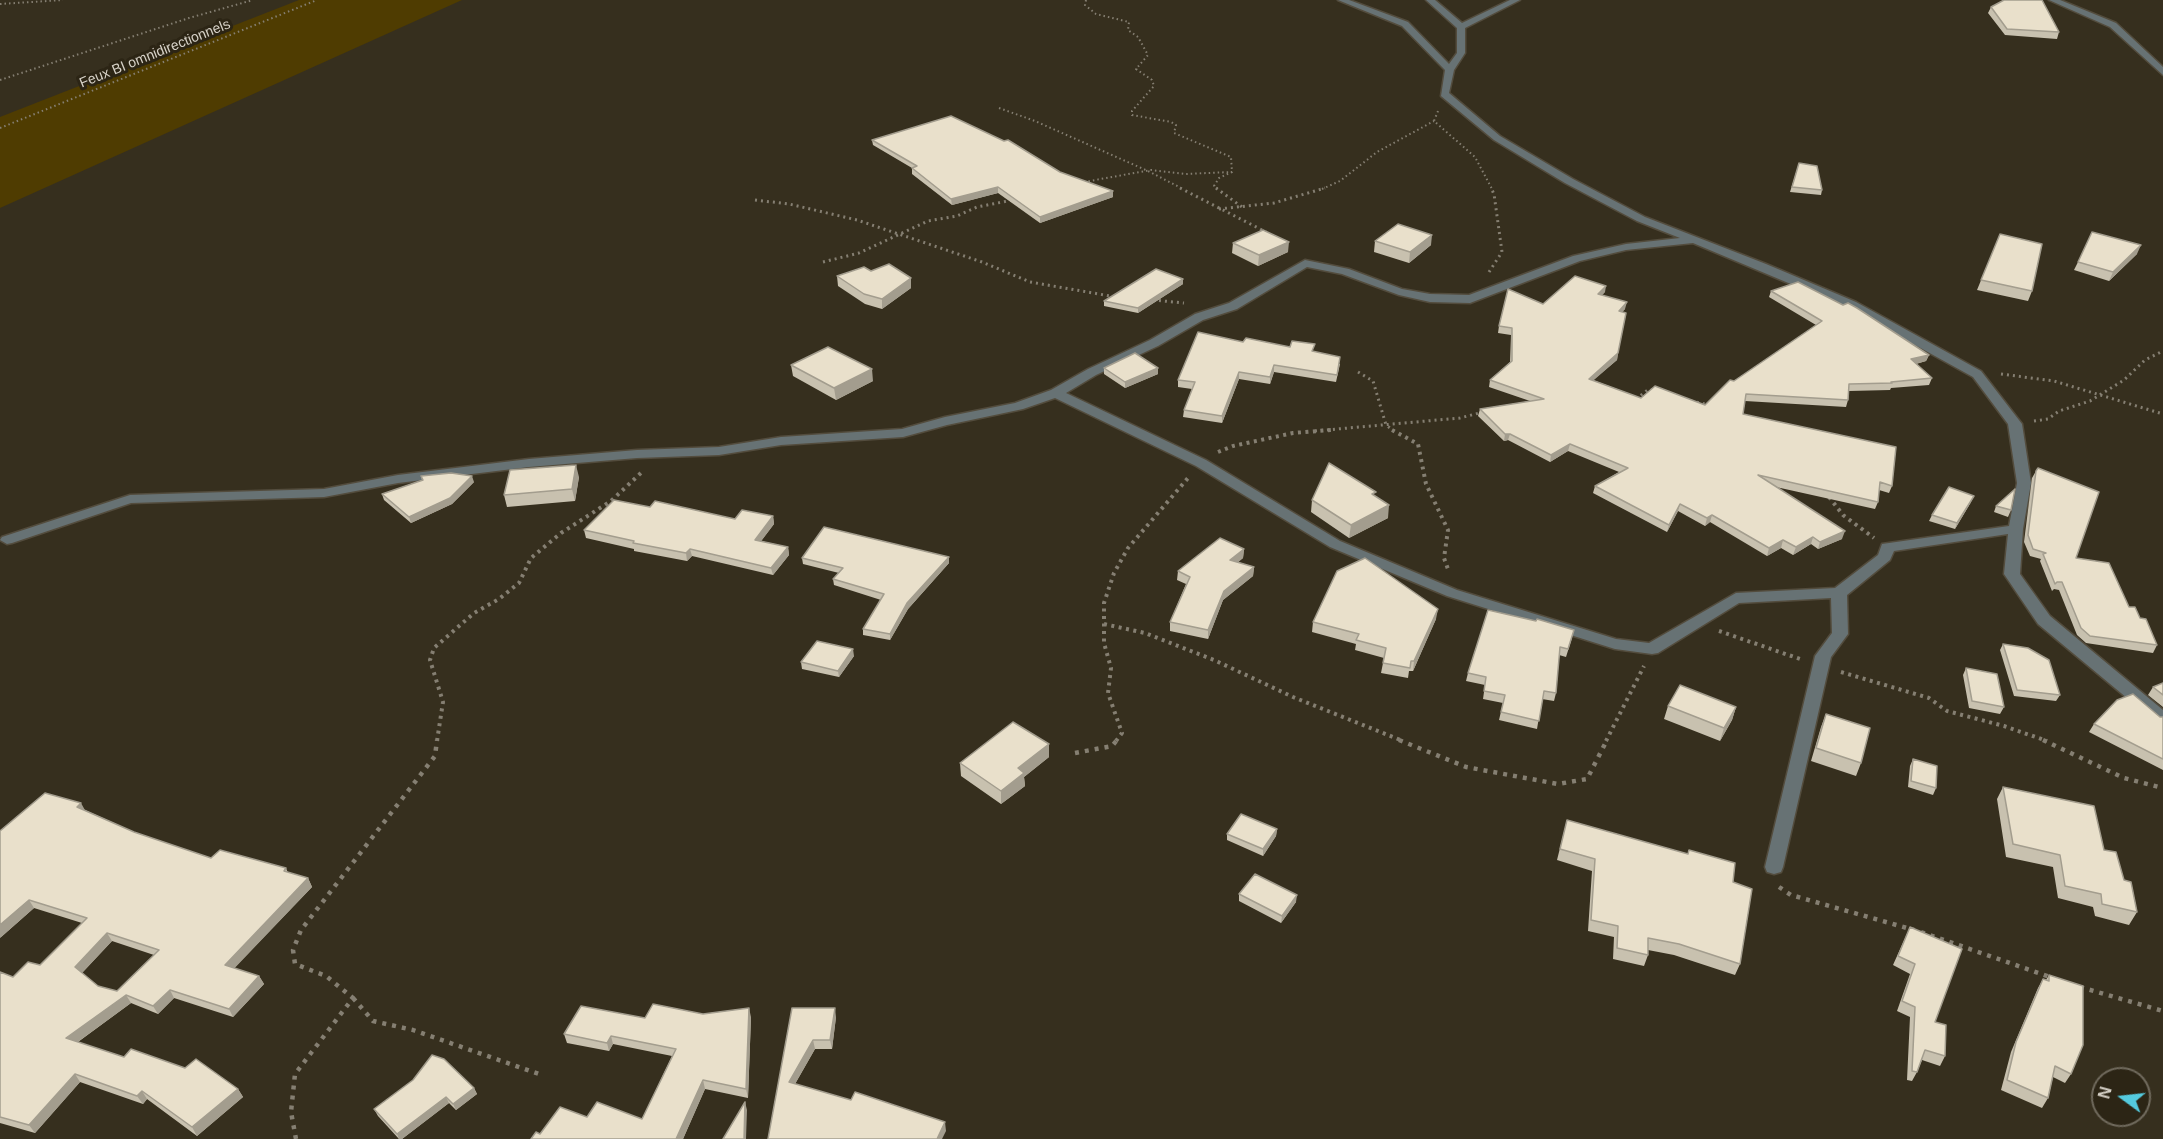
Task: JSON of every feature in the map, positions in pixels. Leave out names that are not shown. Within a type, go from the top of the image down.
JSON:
[{"type":"street","points":[[1342,0],[1405,24],[1450,70]]},
{"type":"street","points":[[1430,0],[1461,27],[1461,53],[1450,70],[1444,94],[1497,138],[1569,182],[1641,219],[1762,266],[1852,305],[1977,374],[2015,424],[2024,483],[2016,529],[2012,574],[2044,620],[2163,718]]},
{"type":"street","points":[[1461,27],[1516,0]]},
{"type":"street","points":[[2053,0],[2113,25],[2163,72]]},
{"type":"street","points":[[7,540],[130,500],[324,493],[408,478],[529,463],[637,454],[719,451],[781,441],[903,433],[945,421],[1018,406],[1056,393],[1092,372],[1154,343],[1199,317],[1233,306],[1305,263],[1345,270],[1399,292],[1430,298],[1470,299],[1577,258],[1626,247],[1692,240]]},
{"type":"street","points":[[1056,393],[1201,463],[1335,544],[1452,593],[1615,644],[1652,649],[1736,598],[1839,594],[1885,557],[1887,547],[2016,529]]},
{"type":"street","points":[[1774,867],[1823,656],[1840,634],[1839,594]]},
{"type":"path","points":[[0,3],[63,0]]},
{"type":"path","points":[[0,80],[189,18],[253,0]]},
{"type":"path","name":"Feux BI omnidirectionnels","points":[[0,128],[317,0]]},
{"type":"path","points":[[1086,0],[1085,5],[1096,14],[1129,22],[1128,30],[1138,37],[1148,55],[1136,69],[1152,80],[1154,86],[1132,111],[1132,115],[1171,122],[1176,125],[1174,133],[1231,157],[1232,172]]},
{"type":"path","points":[[1218,209],[1274,203],[1313,193],[1340,181],[1377,152],[1434,121],[1444,94]]},
{"type":"path","points":[[999,108],[1035,121],[1148,171],[1271,235]]},
{"type":"path","points":[[1434,121],[1475,157],[1494,194],[1502,252],[1485,277],[1502,285]]},
{"type":"path","points":[[1083,182],[1148,171],[1185,174],[1232,172]]},
{"type":"path","points":[[1232,172],[1219,178],[1214,186],[1242,207]]},
{"type":"path","points":[[823,262],[859,253],[928,221],[957,216],[977,207],[1018,199]]},
{"type":"path","points":[[755,200],[789,204],[857,220],[982,262],[1030,282],[1120,297]]},
{"type":"path","points":[[1142,299],[1187,303]]},
{"type":"path","points":[[2015,424],[2048,419],[2059,411],[2090,400],[2124,380],[2145,360],[2163,351]]},
{"type":"path","points":[[1358,372],[1373,381],[1386,425],[1401,436],[1418,444],[1426,484],[1448,530],[1444,558],[1454,584],[1452,593]]},
{"type":"path","points":[[1977,374],[2016,374],[2054,381],[2163,414]]},
{"type":"path","points":[[1629,405],[1648,389],[1659,392]]},
{"type":"path","points":[[1689,400],[1720,408]]},
{"type":"path","points":[[1075,753],[1112,746],[1122,733],[1108,693],[1111,669],[1104,643],[1104,603],[1114,573],[1146,523],[1201,463],[1233,446],[1261,438],[1460,418],[1491,410]]},
{"type":"path","points":[[539,1074],[413,1030],[373,1021],[353,998],[326,976],[295,964],[293,950],[301,930],[435,756],[443,702],[430,660],[434,648],[474,613],[499,599],[519,583],[531,558],[561,533],[611,501],[650,464],[637,454]]},
{"type":"path","points":[[1823,488],[1843,515],[1887,547]]},
{"type":"path","points":[[1696,623],[1929,698],[1947,711],[2004,726],[2044,740],[2124,778],[2163,788]]},
{"type":"path","points":[[1104,624],[1145,633],[1214,660],[1293,697],[1466,767],[1558,784],[1587,779],[1652,649]]},
{"type":"path","points":[[1774,867],[1768,879],[1791,895],[1926,934],[2060,980]]},
{"type":"path","points":[[2072,984],[2163,1011]]},
{"type":"path","points":[[296,1139],[291,1112],[295,1074],[353,998]]},
{"type":"shaded area","points":[[299,0],[462,0],[0,208],[0,117]]},
{"type":"building","points":[[2004,0],[2042,0],[2059,32],[2007,29],[1991,7]]},
{"type":"building","points":[[951,116],[1004,141],[1008,140],[1060,172],[1113,191],[1040,217],[998,187],[951,199],[912,168],[917,166],[872,140]]},
{"type":"building","points":[[1799,163],[1817,166],[1822,190],[1792,187]]},
{"type":"building","points":[[1398,224],[1432,235],[1410,252],[1375,241]]},
{"type":"building","points":[[1263,230],[1289,242],[1259,255],[1233,243]]},
{"type":"building","points":[[2092,232],[2141,245],[2113,272],[2078,262]]},
{"type":"building","points":[[2000,234],[2042,244],[2032,291],[1981,280]]},
{"type":"building","points":[[889,264],[911,278],[882,299],[864,294],[837,276],[864,267],[871,271]]},
{"type":"building","points":[[1156,269],[1183,279],[1138,308],[1104,301]]},
{"type":"building","points":[[1575,276],[1606,286],[1598,294],[1627,302],[1619,311],[1626,313],[1618,353],[1589,379],[1641,398],[1655,386],[1705,405],[1730,380],[1734,381],[1822,321],[1771,291],[1798,282],[1843,305],[1848,303],[1857,308],[1929,355],[1911,359],[1932,378],[1892,383],[1849,384],[1848,400],[1746,394],[1743,414],[1896,447],[1892,486],[1880,482],[1878,502],[1758,475],[1845,531],[1820,542],[1813,537],[1796,547],[1783,540],[1769,548],[1712,515],[1707,518],[1680,504],[1669,525],[1595,486],[1628,468],[1570,444],[1551,455],[1510,434],[1505,434],[1480,409],[1544,399],[1490,380],[1512,361],[1512,328],[1499,326],[1508,289],[1543,304]]},
{"type":"building","points":[[1198,332],[1243,342],[1246,338],[1290,347],[1292,341],[1315,344],[1312,351],[1340,357],[1337,375],[1274,365],[1270,377],[1239,372],[1222,416],[1184,410],[1195,382],[1178,380]]},
{"type":"building","points":[[828,347],[872,369],[834,388],[791,365]]},
{"type":"building","points":[[1135,353],[1158,368],[1125,382],[1104,368]]},
{"type":"building","points":[[1329,463],[1376,492],[1372,494],[1389,505],[1351,525],[1312,500]]},
{"type":"building","points":[[576,465],[572,489],[504,495],[510,470]]},
{"type":"building","points":[[2038,468],[2099,492],[2076,558],[2109,563],[2129,607],[2135,607],[2140,618],[2146,619],[2157,645],[2090,636],[2081,628],[2062,582],[2055,584],[2043,554],[2046,553],[2033,549],[2028,535]]},
{"type":"building","points":[[451,473],[472,476],[450,498],[409,517],[382,494],[423,480],[421,476]]},
{"type":"building","points":[[1949,487],[1974,496],[1957,523],[1932,515]]},
{"type":"building","points":[[2015,489],[2011,510],[1996,506]]},
{"type":"building","points":[[614,500],[650,507],[655,501],[735,519],[742,510],[773,516],[755,540],[788,547],[771,568],[690,549],[686,553],[633,543],[634,541],[584,530]]},
{"type":"building","points":[[824,527],[949,557],[907,603],[890,634],[863,629],[884,594],[833,579],[843,568],[802,558]]},
{"type":"building","points":[[1220,538],[1244,549],[1230,560],[1254,567],[1224,591],[1208,630],[1170,622],[1190,577],[1178,571]]},
{"type":"building","points":[[1365,558],[1438,609],[1414,661],[1411,661],[1410,668],[1383,663],[1386,648],[1356,640],[1359,634],[1313,622],[1337,571]]},
{"type":"building","points":[[1488,610],[1536,621],[1537,619],[1574,630],[1568,649],[1560,647],[1556,693],[1544,691],[1539,721],[1501,712],[1505,695],[1484,691],[1486,677],[1468,673]]},
{"type":"building","points":[[817,641],[853,649],[838,671],[801,662]]},
{"type":"building","points":[[2003,644],[2028,648],[2049,660],[2060,695],[2017,690]]},
{"type":"building","points":[[1966,668],[1997,674],[2004,707],[1972,701]]},
{"type":"building","points":[[2163,683],[2163,695],[2153,687]]},
{"type":"building","points":[[1680,685],[1736,707],[1724,728],[1668,706]]},
{"type":"building","points":[[2133,694],[2160,717],[2163,717],[2163,759],[2094,724],[2117,700]]},
{"type":"building","points":[[1826,714],[1870,728],[1861,763],[1816,748]]},
{"type":"building","points":[[1013,722],[1049,744],[1018,768],[1024,773],[1001,791],[960,763]]},
{"type":"building","points":[[1913,759],[1937,766],[1936,788],[1911,781]]},
{"type":"building","points":[[2003,787],[2094,806],[2104,850],[2116,852],[2124,880],[2131,882],[2137,912],[2102,904],[2101,894],[2065,886],[2060,855],[2013,844]]},
{"type":"building","points":[[45,793],[81,803],[77,807],[134,832],[211,858],[220,850],[286,868],[284,871],[308,878],[225,965],[259,976],[229,1009],[170,990],[153,1006],[126,995],[66,1038],[124,1057],[131,1049],[185,1068],[196,1059],[238,1089],[192,1127],[142,1091],[137,1096],[75,1074],[29,1125],[0,1117],[0,972],[13,977],[28,962],[40,965],[87,918],[29,900],[0,925],[0,831]],"holes":[[[107,933],[159,950],[117,991],[98,986],[75,967]]]},
{"type":"building","points":[[1241,814],[1277,829],[1263,849],[1227,834]]},
{"type":"building","points":[[1567,820],[1688,854],[1689,850],[1735,863],[1733,882],[1752,889],[1740,964],[1679,944],[1648,938],[1648,955],[1617,948],[1618,926],[1591,920],[1595,859],[1560,849]]},
{"type":"building","points":[[1255,874],[1297,895],[1282,916],[1239,894]]},
{"type":"building","points":[[1910,927],[1962,949],[1935,1022],[1946,1025],[1945,1056],[1925,1050],[1917,1072],[1912,1071],[1915,1007],[1902,1001],[1915,964],[1898,956]]},
{"type":"building","points":[[2049,975],[2083,986],[2083,1045],[2071,1074],[2055,1066],[2048,1098],[2007,1080],[2016,1042],[2043,979],[2049,981]]},
{"type":"building","points":[[653,1004],[703,1014],[749,1008],[746,1089],[703,1080],[676,1139],[531,1139],[536,1132],[540,1134],[560,1107],[587,1117],[597,1102],[642,1119],[676,1049],[611,1036],[607,1043],[564,1034],[581,1006],[645,1018]]},
{"type":"building","points":[[792,1008],[835,1008],[830,1040],[813,1040],[789,1082],[851,1100],[855,1092],[945,1122],[937,1139],[768,1139]]},
{"type":"building","points":[[432,1055],[444,1059],[474,1088],[453,1104],[446,1097],[397,1134],[374,1109],[413,1080]]},
{"type":"building","points":[[745,1102],[744,1139],[723,1139]]}]
